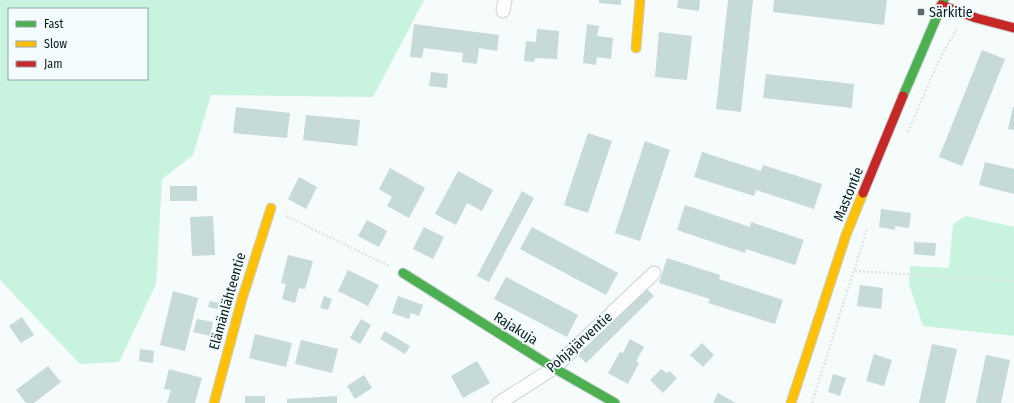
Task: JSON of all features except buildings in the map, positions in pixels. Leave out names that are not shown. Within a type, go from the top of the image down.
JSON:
[{"type":"street","points":[[636,48],[640,0]]},
{"type":"street","points":[[942,3],[967,15],[1014,28]]},
{"type":"street","name":"Mastontie","points":[[791,403],[846,235],[942,3]]},
{"type":"street","name":"Elämänlähteentie","points":[[214,403],[242,299],[271,208]]},
{"type":"street","name":"Rajakuja","points":[[404,273],[554,368],[615,403]]},
{"type":"street","name":"Pohjajärventie","points":[[499,403],[554,368],[654,273]]},
{"type":"path","points":[[905,138],[939,60],[954,31],[967,15]]},
{"type":"path","points":[[271,208],[404,273]]},
{"type":"path","points":[[812,403],[868,227]]},
{"type":"path","points":[[855,271],[1014,281]]},
{"type":"green space","points":[[0,0],[424,0],[373,97],[211,95],[193,155],[162,179],[156,284],[119,362],[80,364],[0,280]]},
{"type":"green space","points":[[966,216],[1014,227],[1014,336],[923,326],[909,284],[910,266],[949,268],[953,224]]},
{"type":"traffic: fast","points":[[903,96],[944,0]]},
{"type":"traffic: fast","points":[[403,273],[554,368],[615,403]]},
{"type":"traffic: slow","points":[[636,48],[640,0]]},
{"type":"traffic: slow","points":[[791,403],[846,235],[863,193]]},
{"type":"traffic: slow","points":[[214,403],[242,299],[271,208]]},
{"type":"traffic: jam","points":[[941,5],[976,18],[1014,28]]},
{"type":"traffic: jam","points":[[863,193],[903,96]]},
{"type":"place","name":"Särkitie","points":[[921,12]]}]
